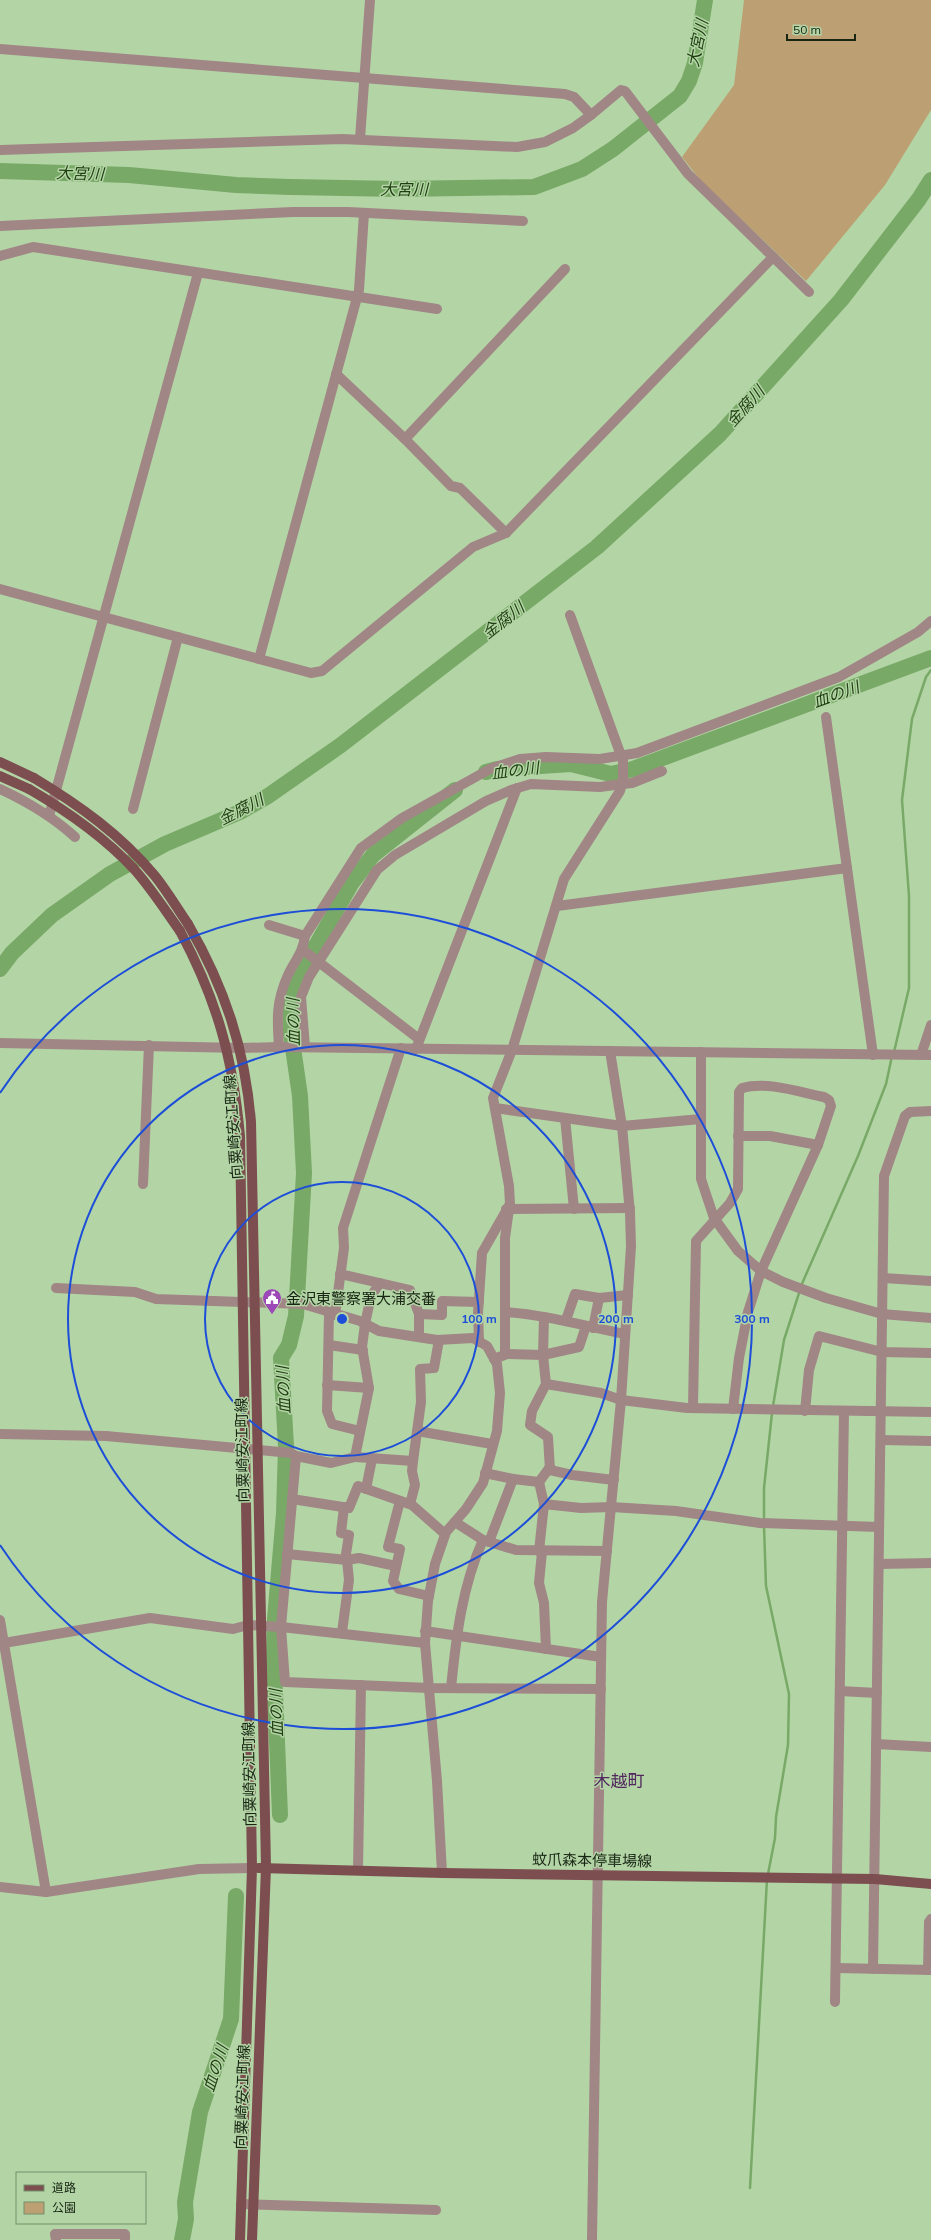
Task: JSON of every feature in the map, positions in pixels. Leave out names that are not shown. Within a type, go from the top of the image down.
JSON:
[{"type":"main road","name":"向粟崎安江町線","points":[[0,762],[34,778],[82,808],[130,848],[156,877],[188,924],[217,979],[241,1048],[248,1084],[251,1122],[255,1302],[256,1451],[266,1867],[252,2240]]},
{"type":"main road","name":"向粟崎安江町線","points":[[0,776],[29,789],[60,807],[106,843],[134,869],[180,931],[196,961],[227,1048],[233,1070],[240,1136],[252,1868],[240,2240]]},
{"type":"main road","name":"蚊爪森本停車場線","points":[[252,1868],[266,1867],[442,1873],[838,1878],[874,1879],[931,1884]]},
{"type":"street","points":[[360,140],[370,0]]},
{"type":"street","points":[[0,49],[565,94],[574,97],[590,115]]},
{"type":"street","points":[[0,150],[217,142],[360,140],[517,147],[545,142],[573,128],[621,90],[625,91],[688,174],[809,292]]},
{"type":"street","points":[[0,226],[293,212],[364,213],[523,221]]},
{"type":"street","points":[[259,659],[357,297],[364,213]]},
{"type":"street","points":[[0,256],[33,247],[436,309]]},
{"type":"street","points":[[0,589],[311,673],[322,671],[474,547],[506,533],[773,257]]},
{"type":"street","points":[[405,439],[565,269]]},
{"type":"street","points":[[49,816],[198,272]]},
{"type":"street","points":[[336,374],[405,439],[451,486],[460,488],[506,533]]},
{"type":"street","points":[[479,1342],[479,1302],[482,1253],[510,1204],[509,1186],[493,1098],[512,1050],[564,879],[623,782],[622,758],[570,615]]},
{"type":"street","points":[[280,1047],[277,1020],[278,998],[289,974],[304,950],[306,936],[361,848],[402,818],[490,769],[520,759],[546,757],[600,759],[622,758],[637,753],[839,677],[918,632],[931,621]]},
{"type":"street","points":[[133,809],[178,637]]},
{"type":"street","points":[[826,718],[847,868],[878,1055]]},
{"type":"street","points":[[305,1047],[301,997],[309,977],[377,870],[395,855],[480,804],[517,788],[531,784],[600,787],[623,782],[632,783],[662,771]]},
{"type":"street","points":[[418,1044],[517,788]]},
{"type":"street","points":[[0,790],[29,803],[49,816],[75,837]]},
{"type":"street","points":[[556,906],[847,868]]},
{"type":"street","points":[[269,925],[306,936]]},
{"type":"street","points":[[304,950],[320,961],[418,1044]]},
{"type":"street","points":[[0,1043],[149,1045],[227,1048],[401,1048],[418,1044],[512,1050],[926,1055],[931,1025]]},
{"type":"street","points":[[143,1184],[149,1045]]},
{"type":"street","points":[[360,1431],[332,1424],[327,1410],[329,1345],[332,1314],[344,1248],[343,1228],[401,1048]]},
{"type":"street","points":[[592,2240],[602,1602],[621,1400],[631,1246],[630,1208],[622,1126],[610,1051]]},
{"type":"street","points":[[701,1052],[701,1179],[714,1218],[738,1251],[761,1271],[783,1282],[826,1298],[882,1314],[931,1318]]},
{"type":"street","points":[[693,1408],[696,1241],[714,1218],[730,1203],[738,1189],[739,1092],[742,1088],[749,1086],[785,1089],[829,1100],[831,1106],[818,1146],[761,1271],[748,1312],[739,1358],[733,1409]]},
{"type":"street","points":[[495,1108],[622,1126],[701,1119]]},
{"type":"street","points":[[873,1969],[884,1176],[905,1116],[910,1112],[931,1111]]},
{"type":"street","points":[[565,1118],[574,1209]]},
{"type":"street","points":[[738,1136],[770,1136],[818,1146]]},
{"type":"street","points":[[508,1209],[630,1208]]},
{"type":"street","points":[[505,1354],[505,1238],[508,1209]]},
{"type":"street","points":[[340,1274],[410,1290],[419,1314],[419,1337]]},
{"type":"street","points":[[883,1278],[931,1281]]},
{"type":"street","points":[[355,1458],[369,1388],[363,1350],[365,1324],[371,1296],[380,1283]]},
{"type":"street","points":[[56,1288],[135,1292],[156,1299],[296,1303],[365,1324],[379,1331],[439,1340],[472,1338],[487,1346],[497,1364],[500,1393],[497,1431],[492,1444],[483,1483],[445,1534],[435,1564],[429,1596],[425,1631],[437,1781],[442,1873]]},
{"type":"street","points":[[566,1320],[576,1294],[599,1298],[628,1295]]},
{"type":"street","points":[[494,1359],[505,1354],[543,1355],[579,1347],[589,1327],[599,1298]]},
{"type":"street","points":[[419,1314],[442,1315],[442,1301],[479,1302]]},
{"type":"street","points":[[506,1312],[534,1314],[625,1334]]},
{"type":"street","points":[[544,1317],[543,1355],[546,1384],[532,1411],[530,1425],[548,1437],[550,1470],[572,1475],[614,1480]]},
{"type":"street","points":[[804,1410],[809,1370],[819,1336],[882,1352],[931,1353]]},
{"type":"street","points":[[410,1504],[416,1485],[412,1471],[422,1402],[420,1369],[434,1368],[439,1340]]},
{"type":"street","points":[[329,1345],[363,1350]]},
{"type":"street","points":[[546,1384],[601,1392],[621,1400],[693,1408],[931,1412]]},
{"type":"street","points":[[327,1385],[369,1388]]},
{"type":"street","points":[[835,2002],[838,1878],[841,1527],[844,1411]]},
{"type":"street","points":[[417,1431],[492,1444]]},
{"type":"street","points":[[0,1434],[106,1436],[289,1454],[331,1463],[355,1458],[413,1461]]},
{"type":"street","points":[[881,1440],[931,1441]]},
{"type":"street","points":[[289,1454],[292,1499],[281,1627],[284,1682],[429,1688],[601,1689]]},
{"type":"street","points":[[366,1489],[372,1459]]},
{"type":"street","points":[[546,1649],[544,1603],[540,1583],[544,1504],[539,1482],[550,1467]]},
{"type":"street","points":[[485,1472],[513,1479],[539,1482]]},
{"type":"street","points":[[451,1688],[456,1635],[475,1558],[486,1541],[513,1479]]},
{"type":"street","points":[[292,1499],[349,1508],[358,1486],[410,1504],[445,1534]]},
{"type":"street","points":[[400,1501],[388,1547],[400,1549],[393,1580],[398,1589],[429,1596]]},
{"type":"street","points":[[544,1504],[581,1508],[611,1507],[676,1511],[760,1523],[841,1527],[880,1527]]},
{"type":"street","points":[[342,1632],[349,1580],[346,1560],[349,1534],[341,1534],[344,1507]]},
{"type":"street","points":[[455,1522],[486,1541],[516,1550],[607,1551]]},
{"type":"street","points":[[288,1554],[346,1560],[359,1558],[396,1566]]},
{"type":"street","points":[[879,1564],[931,1563]]},
{"type":"street","points":[[4,1643],[150,1618],[233,1629],[248,1625],[281,1627],[342,1632],[425,1643]]},
{"type":"street","points":[[0,1620],[46,1892]]},
{"type":"street","points":[[425,1631],[602,1657]]},
{"type":"street","points":[[358,1870],[361,1685]]},
{"type":"street","points":[[840,1691],[877,1692]]},
{"type":"street","points":[[876,1744],[931,1747]]},
{"type":"street","points":[[0,1887],[46,1892],[200,1869],[252,1868]]},
{"type":"street","points":[[836,1968],[930,1970],[929,1922],[931,1919]]},
{"type":"street","points":[[241,2204],[436,2210]]},
{"type":"street","points":[[56,2240],[55,2234],[125,2234],[125,2240]]},
{"type":"green space","points":[[744,0],[931,0],[931,110],[885,185],[806,281],[701,181],[682,157],[734,85]]},
{"type":"waterway","name":"大宮川","points":[[0,171],[129,175],[236,185],[290,187],[399,189],[534,187],[582,169],[613,149],[680,96],[689,81],[695,63],[705,0]]},
{"type":"waterway","name":"金腐川","points":[[0,969],[12,953],[52,915],[110,874],[165,844],[240,812],[268,796],[341,745],[597,547],[720,434],[841,300],[919,199],[931,180]]},
{"type":"waterway","name":"血の川","points":[[486,772],[497,769],[571,764],[611,774],[633,769],[931,658]]},
{"type":"waterway","points":[[894,1052],[909,988],[909,896],[902,800],[912,719],[926,677],[931,670]]},
{"type":"waterway","name":"血の川","points":[[280,1815],[274,1667],[275,1619],[284,1513],[286,1446],[281,1358],[289,1345],[296,1316],[304,1173],[300,1096],[291,1034],[290,997],[296,981],[351,884],[373,855],[455,790]]},
{"type":"waterway","points":[[801,1286],[858,1156],[886,1084],[892,1056]]},
{"type":"waterway","points":[[773,1406],[784,1340],[800,1290]]},
{"type":"waterway","points":[[764,1521],[764,1488],[772,1413]]},
{"type":"waterway","points":[[764,1526],[766,1586],[789,1694],[788,1745],[776,1817],[775,1838],[768,1874]]},
{"type":"waterway","points":[[750,2188],[767,1879]]},
{"type":"waterway","name":"血の川","points":[[182,2240],[186,2219],[185,2202],[200,2112],[231,2019],[236,1896]]},
{"type":"place","name":"金沢東警察署大浦交番","points":[[272,1315]]},
{"type":"district","name":"木越町","points":[[619,1780]]}]
